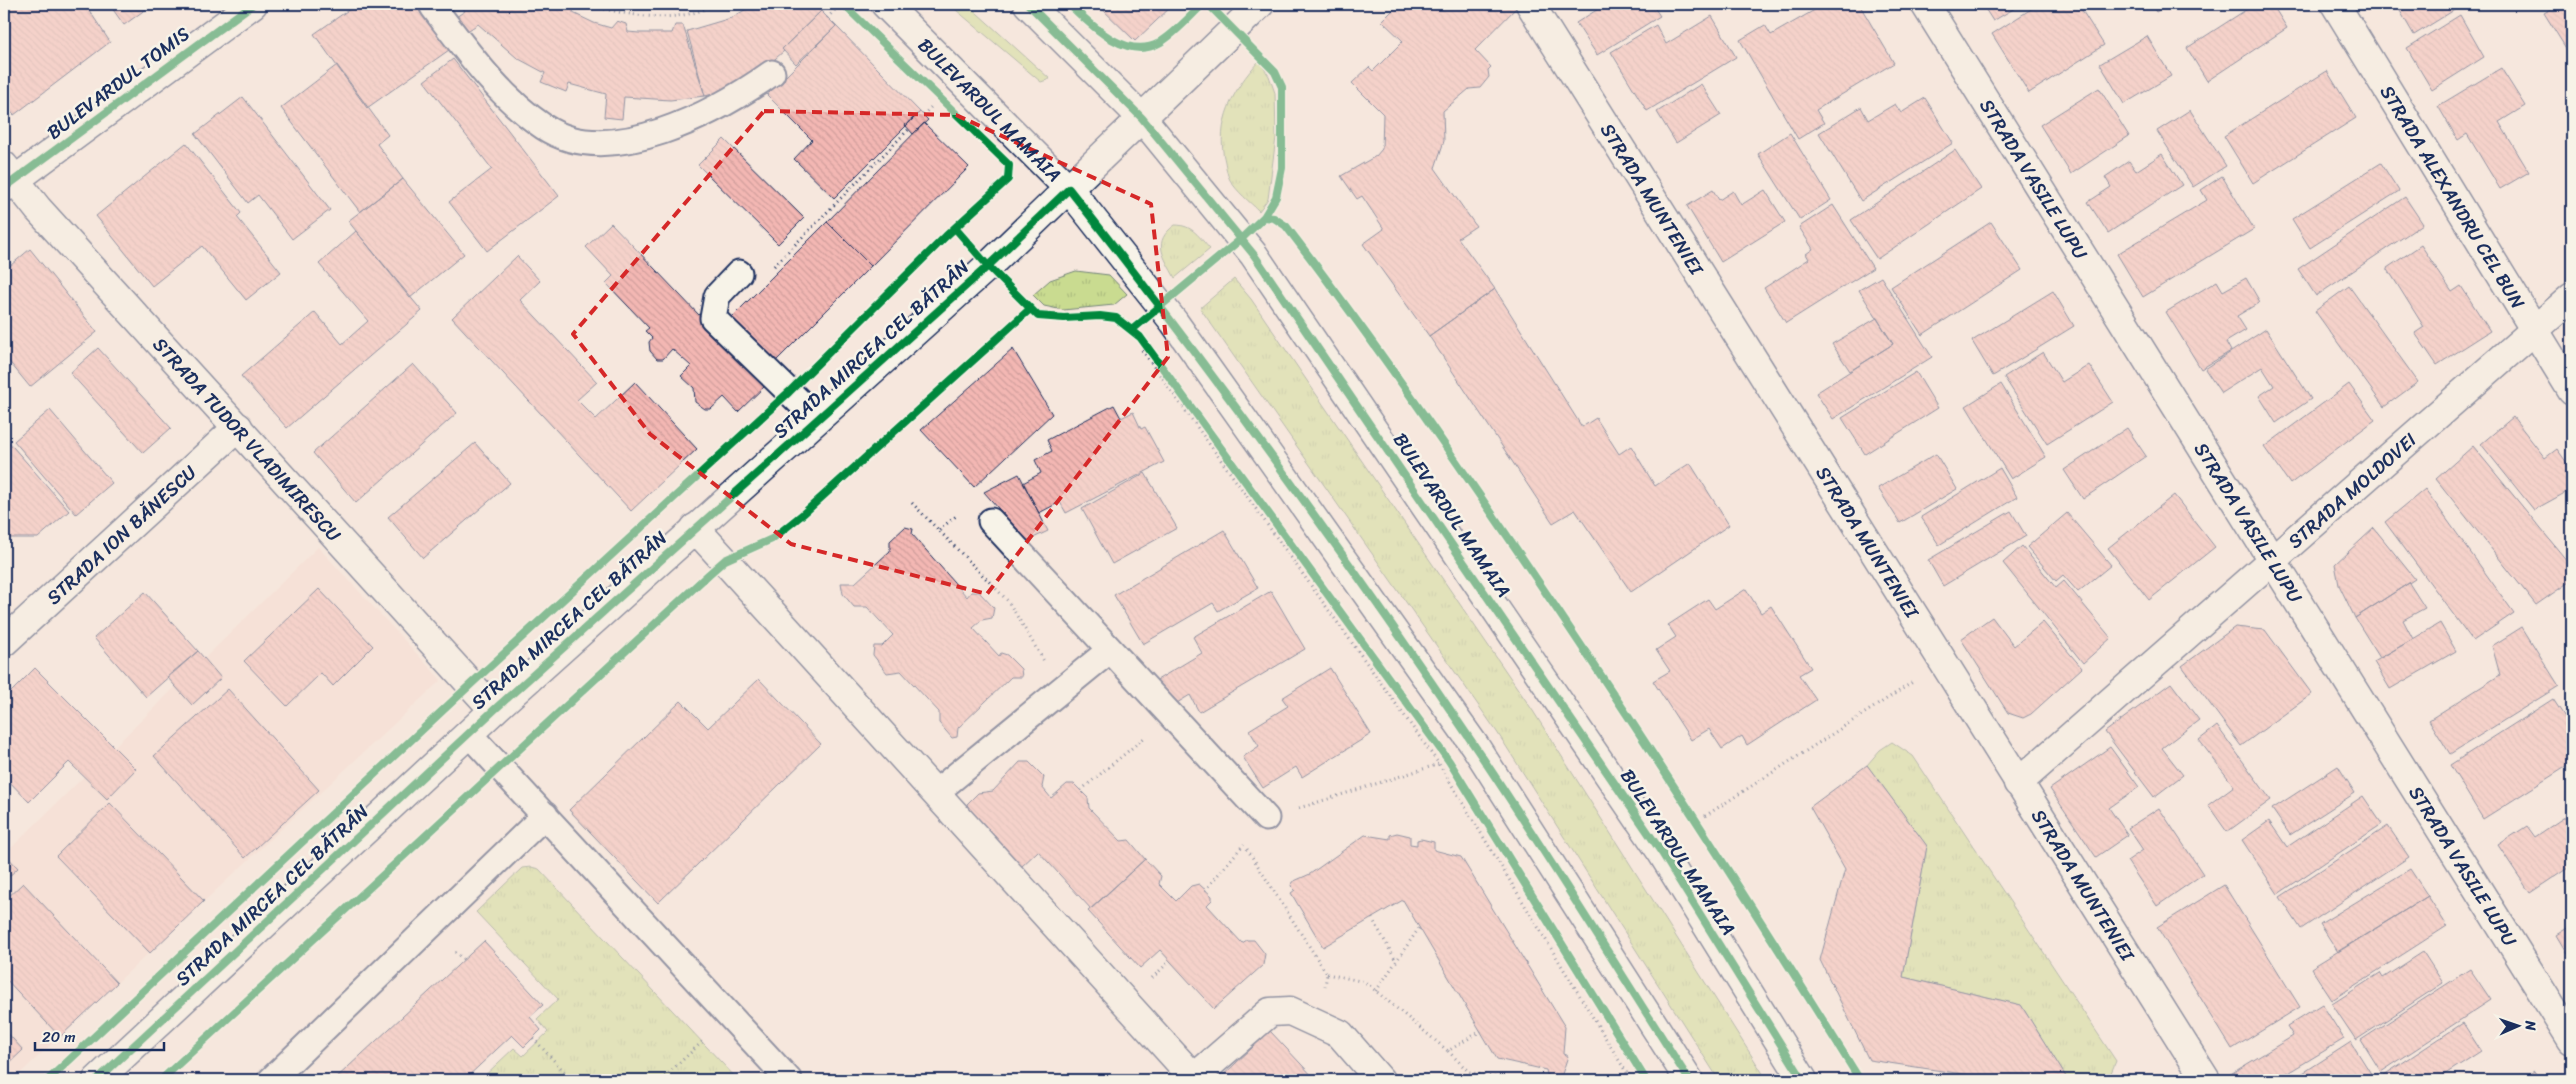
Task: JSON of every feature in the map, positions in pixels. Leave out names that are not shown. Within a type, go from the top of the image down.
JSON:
[{"type":"street","name":"BULEVARDUL TOMIS","points":[[8,178],[253,4]]},
{"type":"street","name":"BULEVARDUL MAMAIA","points":[[885,4],[1068,189],[1161,306],[1475,746],[1689,1080]]},
{"type":"street","name":"BULEVARDUL MAMAIA","points":[[1028,4],[1142,118],[1241,239],[1294,313],[1662,853],[1803,1080]]},
{"type":"street","name":"STRADA MIRCEA CEL BĂTRÂN","points":[[97,1080],[494,710],[988,266],[1260,4]]},
{"type":"street","name":"STRADA MUNTENIEI","points":[[1530,4],[2206,1080]]},
{"type":"street","name":"STRADA VASILE LUPU","points":[[1925,4],[2572,1040]]},
{"type":"street","name":"STRADA ALEXANDRU CEL BUN","points":[[2335,4],[2572,391]]},
{"type":"street","name":"STRADA TUDOR VLADIMIRESCU","points":[[8,178],[238,427],[494,710]]},
{"type":"street","name":"STRADA MOLDOVEI","points":[[2018,783],[2572,297]]},
{"type":"street","name":"STRADA ION BĂNESCU","points":[[4,642],[238,427]]},
{"type":"street","points":[[695,528],[1194,1078],[1270,1012],[1290,1011],[1340,1034],[1380,1080]]},
{"type":"lane","points":[[433,7],[484,72],[516,106],[546,128],[579,140],[612,142],[667,130],[704,115],[733,99],[772,73]]},
{"type":"lane","points":[[740,273],[718,296],[713,318],[817,419]]},
{"type":"lane","points":[[991,521],[1266,818]]},
{"type":"lane","points":[[935,792],[1110,650]]},
{"type":"lane","points":[[469,734],[789,1080]]},
{"type":"lane","points":[[271,1080],[545,815]]},
{"type":"path","points":[[585,4],[637,17],[700,13],[715,4]]},
{"type":"path","points":[[828,18],[842,4],[850,10]]},
{"type":"path","points":[[740,273],[754,287],[909,129]]},
{"type":"path","points":[[1161,306],[1133,329],[1396,689]]},
{"type":"path","points":[[1142,350],[1439,764],[1631,1080]]},
{"type":"path","points":[[912,503],[1008,601],[1047,666]]},
{"type":"path","points":[[1705,816],[1943,663]]},
{"type":"path","points":[[1081,790],[1172,716]]},
{"type":"path","points":[[1205,890],[1266,818],[1439,764]]},
{"type":"path","points":[[1244,844],[1327,974],[1319,1023]]},
{"type":"path","points":[[1372,918],[1396,961]]},
{"type":"path","points":[[1376,991],[1419,928]]},
{"type":"path","points":[[453,950],[464,960]]},
{"type":"path","points":[[1327,974],[1365,982],[1448,1051],[1469,1072],[1506,1080]]},
{"type":"path","points":[[1448,1051],[1481,1031]]},
{"type":"path","points":[[696,1034],[709,1048]]},
{"type":"path","points":[[533,1038],[572,1080]]},
{"type":"path","points":[[661,1080],[703,1041]]},
{"type":"highlighted area","points":[[764,111],[956,115],[1151,204],[1168,357],[987,594],[791,544],[650,434],[573,334]]},
{"type":"shaded area","points":[[318,547],[441,680],[13,1080],[4,1080],[4,855]]},
{"type":"green space","points":[[949,4],[967,4],[1050,79],[1041,82]]},
{"type":"green space","points":[[1259,61],[1269,76],[1275,93],[1276,137],[1268,199],[1259,211],[1239,192],[1229,178],[1226,169],[1222,134],[1228,107],[1234,95]]},
{"type":"green space","points":[[1175,225],[1191,229],[1210,249],[1175,278],[1164,256],[1162,244],[1163,238]]},
{"type":"green space","points":[[1076,271],[1109,275],[1127,294],[1114,305],[1063,310],[1044,306],[1033,295],[1050,280]]},
{"type":"green space","points":[[1234,279],[1251,299],[1533,711],[1767,1080],[1719,1080],[1497,732],[1200,308]]},
{"type":"green space","points":[[1892,742],[1913,756],[2116,1061],[2108,1080],[2068,1080],[2021,1005],[1903,977],[1927,846],[1867,765],[1880,750]]},
{"type":"green space","points":[[531,867],[539,869],[738,1080],[480,1080],[514,1048],[523,1056],[548,1032],[537,1019],[558,999],[476,912],[522,868]]},
{"type":"building","points":[[4,4],[85,4],[110,42],[14,115],[4,104]]},
{"type":"building","points":[[109,4],[153,4],[124,25]]},
{"type":"building","points":[[357,4],[438,4],[423,14],[449,50],[367,108],[314,34]]},
{"type":"building","points":[[460,4],[574,4],[573,13],[594,23],[611,28],[617,21],[626,24],[628,32],[672,33],[675,25],[683,25],[705,96],[670,100],[624,97],[622,119],[604,117],[606,94],[569,84],[566,92],[541,82],[545,73],[517,58],[478,24],[466,32],[456,17],[465,11]]},
{"type":"building","points":[[755,4],[813,4],[821,11],[782,49],[784,51],[759,73],[735,89],[705,96],[687,31],[731,18]]},
{"type":"building","points":[[1097,4],[1174,4],[1135,41]]},
{"type":"building","points":[[1399,4],[1520,4],[1475,50],[1491,67],[1488,70],[1489,77],[1480,88],[1469,89],[1443,111],[1444,141],[1435,168],[1476,226],[1458,238],[1495,289],[1429,336],[1363,244],[1384,229],[1362,196],[1357,199],[1341,176],[1376,156],[1382,149],[1383,114],[1352,83],[1369,67],[1373,71],[1403,41],[1382,21]]},
{"type":"building","points":[[1606,4],[1652,4],[1660,16],[1597,55],[1576,23]]},
{"type":"building","points":[[1825,4],[1859,4],[1894,63],[1816,110],[1824,123],[1798,139],[1740,40],[1765,25],[1771,35]]},
{"type":"building","points":[[1982,4],[2022,4],[1993,21]]},
{"type":"building","points":[[2039,4],[2078,4],[2104,45],[2029,93],[1992,34]]},
{"type":"building","points":[[2150,4],[2169,4],[2156,12]]},
{"type":"building","points":[[2255,4],[2272,4],[2287,28],[2207,81],[2187,48]]},
{"type":"building","points":[[2412,4],[2464,4],[2414,35],[2400,11]]},
{"type":"building","points":[[2560,4],[2572,4],[2572,58],[2544,13]]},
{"type":"building","points":[[821,11],[836,26],[796,64],[782,49]]},
{"type":"building","points":[[2460,15],[2484,57],[2432,90],[2407,48]]},
{"type":"building","points":[[1712,16],[1736,57],[1647,111],[1611,52],[1656,25],[1666,44]]},
{"type":"building","points":[[836,26],[920,112],[834,198],[794,159],[812,140],[767,95]]},
{"type":"building","points":[[2147,36],[2171,76],[2124,104],[2100,64]]},
{"type":"building","points":[[453,59],[559,196],[487,251],[449,202],[492,169],[424,81]]},
{"type":"building","points":[[337,65],[388,135],[377,144],[403,179],[360,212],[281,108]]},
{"type":"building","points":[[2501,68],[2525,106],[2499,122],[2529,172],[2500,189],[2467,134],[2458,140],[2438,106]]},
{"type":"building","points":[[2327,71],[2356,118],[2253,183],[2224,136]]},
{"type":"building","points":[[1701,84],[1721,115],[1676,143],[1657,112]]},
{"type":"building","points":[[2099,88],[2129,136],[2071,174],[2040,125]]},
{"type":"building","points":[[243,97],[330,210],[292,239],[258,195],[248,203],[195,134]]},
{"type":"building","points":[[1925,98],[1953,143],[1861,201],[1819,133],[1861,107],[1868,120],[1895,104],[1901,113]]},
{"type":"building","points":[[2190,110],[2226,166],[2193,187],[2157,131]]},
{"type":"building","points":[[920,112],[928,120],[913,134],[905,125]]},
{"type":"building","points":[[924,123],[969,167],[871,266],[827,222]]},
{"type":"building","points":[[1790,133],[1831,200],[1800,220],[1758,154]]},
{"type":"building","points":[[724,139],[804,218],[778,244],[698,165]]},
{"type":"building","points":[[186,143],[241,213],[237,217],[281,272],[246,300],[202,246],[152,286],[96,216]]},
{"type":"building","points":[[1955,150],[1981,189],[1877,259],[1851,220]]},
{"type":"building","points":[[2162,154],[2182,185],[2108,233],[2088,202],[2111,187],[2105,177],[2129,161],[2136,171]]},
{"type":"building","points":[[2381,163],[2399,191],[2310,248],[2292,219]]},
{"type":"building","points":[[2222,176],[2254,229],[2143,297],[2117,254],[2207,200],[2201,190]]},
{"type":"building","points":[[403,179],[464,254],[410,298],[348,221]]},
{"type":"building","points":[[1713,190],[1719,200],[1733,191],[1741,205],[1765,190],[1785,222],[1721,262],[1687,206]]},
{"type":"building","points":[[2405,197],[2423,224],[2316,296],[2298,269]]},
{"type":"building","points":[[1833,205],[1873,268],[1786,323],[1764,288],[1809,259],[1806,254],[1813,249],[1799,227]]},
{"type":"building","points":[[827,222],[871,266],[773,364],[729,320]]},
{"type":"building","points":[[1991,222],[2022,270],[1922,335],[1891,287]]},
{"type":"building","points":[[611,223],[766,385],[738,412],[724,397],[711,409],[705,409],[695,402],[694,388],[681,376],[691,366],[672,349],[663,359],[657,359],[650,351],[649,342],[652,338],[645,331],[649,328],[606,283],[613,276],[586,247]]},
{"type":"building","points":[[356,231],[422,311],[287,428],[241,376],[315,312],[342,344],[368,321],[319,264]]},
{"type":"building","points":[[2421,245],[2452,292],[2461,286],[2490,331],[2437,365],[2415,333],[2424,327],[2387,268]]},
{"type":"building","points":[[30,249],[97,332],[30,387],[7,359],[4,362],[4,271]]},
{"type":"building","points":[[517,256],[540,281],[520,300],[597,382],[577,400],[596,419],[635,382],[697,449],[631,511],[452,318]]},
{"type":"building","points":[[1881,277],[1932,357],[1833,419],[1816,393],[1893,344],[1859,290]]},
{"type":"building","points":[[2246,278],[2260,302],[2237,316],[2246,330],[2226,342],[2231,351],[2201,369],[2166,312],[2217,281],[2223,291]]},
{"type":"building","points":[[2349,286],[2418,382],[2384,407],[2315,311]]},
{"type":"building","points":[[1495,289],[1582,427],[1596,418],[1619,454],[1631,446],[1655,486],[1690,463],[1729,525],[1631,592],[1575,510],[1553,523],[1429,336]]},
{"type":"building","points":[[2053,291],[2074,326],[1993,376],[1972,341]]},
{"type":"building","points":[[1877,318],[1893,344],[1850,371],[1832,344]]},
{"type":"building","points":[[2266,329],[2311,399],[2276,423],[2259,396],[2274,386],[2262,367],[2221,393],[2205,369]]},
{"type":"building","points":[[98,348],[171,428],[143,453],[70,373]]},
{"type":"building","points":[[1013,349],[1052,414],[974,487],[921,430]]},
{"type":"building","points":[[2043,352],[2062,382],[2089,365],[2113,402],[2047,444],[2004,377]]},
{"type":"building","points":[[413,364],[457,413],[356,503],[313,453]]},
{"type":"building","points":[[1916,372],[1938,408],[1865,454],[1842,418]]},
{"type":"building","points":[[2001,384],[2046,457],[2011,479],[1966,406]]},
{"type":"building","points":[[2349,384],[2375,420],[2290,484],[2264,447]]},
{"type":"building","points":[[1114,405],[1121,418],[1133,412],[1141,429],[1145,427],[1164,462],[1066,513],[1060,502],[1039,513],[1023,483],[1041,473],[1035,460],[1052,451],[1047,440]]},
{"type":"building","points":[[50,410],[112,483],[76,514],[14,441]]},
{"type":"building","points":[[2513,417],[2545,458],[2557,449],[2572,470],[2572,489],[2534,510],[2481,444]]},
{"type":"building","points":[[2127,428],[2146,456],[2083,499],[2064,470]]},
{"type":"building","points":[[6,439],[69,511],[38,538],[4,538],[4,441]]},
{"type":"building","points":[[475,443],[510,483],[423,558],[388,517]]},
{"type":"building","points":[[2473,446],[2572,567],[2572,580],[2536,605],[2436,479]]},
{"type":"building","points":[[1936,454],[1957,489],[1900,523],[1878,488]]},
{"type":"building","points":[[2000,468],[2017,497],[1939,545],[1921,517]]},
{"type":"building","points":[[1145,473],[1177,528],[1112,564],[1082,509]]},
{"type":"building","points":[[1019,474],[1048,531],[1027,541],[984,492]]},
{"type":"building","points":[[2425,489],[2514,613],[2473,641],[2385,522]]},
{"type":"building","points":[[2174,495],[2215,547],[2149,600],[2108,548]]},
{"type":"building","points":[[2011,511],[2026,536],[1943,586],[1928,560]]},
{"type":"building","points":[[2067,513],[2111,565],[2078,592],[2063,575],[2056,581],[2027,547]]},
{"type":"building","points":[[905,527],[913,529],[912,534],[967,597],[971,592],[979,592],[994,608],[992,618],[982,620],[973,628],[999,656],[1001,653],[1007,655],[1021,669],[1022,677],[1011,677],[958,728],[957,737],[952,738],[939,723],[939,712],[901,671],[887,673],[873,655],[874,646],[882,646],[893,635],[867,607],[854,607],[843,594],[841,583],[855,583],[890,551],[890,541]]},
{"type":"building","points":[[2374,528],[2415,579],[2355,618],[2339,585],[2335,564]]},
{"type":"building","points":[[1224,530],[1258,588],[1218,611],[1213,603],[1143,644],[1114,595]]},
{"type":"building","points":[[2022,546],[2056,588],[2064,581],[2111,638],[2083,663],[2003,563]]},
{"type":"building","points":[[2409,583],[2425,608],[2403,620],[2413,639],[2380,658],[2355,618]]},
{"type":"building","points":[[319,589],[373,646],[333,686],[321,673],[287,706],[244,661]]},
{"type":"building","points":[[1746,589],[1761,613],[1771,606],[1811,668],[1799,675],[1816,700],[1747,745],[1742,736],[1722,749],[1709,729],[1691,740],[1653,681],[1670,671],[1656,650],[1676,637],[1668,625],[1708,599],[1715,609]]},
{"type":"building","points":[[1271,591],[1305,649],[1199,712],[1190,695],[1172,706],[1157,680],[1202,653],[1193,637]]},
{"type":"building","points":[[145,592],[198,651],[146,697],[94,638]]},
{"type":"building","points":[[1992,617],[2014,646],[2043,622],[2082,668],[2031,714],[2023,718],[2008,713],[1961,639]]},
{"type":"building","points":[[2440,623],[2456,651],[2390,689],[2374,662]]},
{"type":"building","points":[[2235,627],[2265,630],[2312,694],[2241,746],[2182,666]]},
{"type":"building","points":[[2522,627],[2559,686],[2450,754],[2429,720],[2500,675],[2492,646]]},
{"type":"building","points":[[198,651],[221,678],[192,705],[167,677]]},
{"type":"building","points":[[35,668],[136,769],[107,799],[69,762],[29,802],[4,776],[4,699]]},
{"type":"building","points":[[1330,668],[1371,734],[1302,777],[1296,767],[1263,788],[1243,757],[1259,746],[1249,730],[1288,706],[1282,698]]},
{"type":"building","points":[[759,679],[821,744],[658,903],[569,810],[681,701],[708,728]]},
{"type":"building","points":[[2171,683],[2199,720],[2162,748],[2183,775],[2154,797],[2105,732]]},
{"type":"building","points":[[228,689],[319,790],[245,858],[154,756]]},
{"type":"building","points":[[2553,699],[2572,728],[2572,763],[2483,819],[2450,765]]},
{"type":"building","points":[[2217,726],[2271,800],[2227,832],[2208,805],[2234,786],[2199,740]]},
{"type":"building","points":[[2110,747],[2139,787],[2109,808],[2128,835],[2096,857],[2050,789]]},
{"type":"building","points":[[1020,762],[1029,762],[1044,777],[1042,787],[1051,798],[1067,784],[1074,784],[1088,798],[1089,808],[1121,841],[1129,840],[1145,859],[1091,909],[1038,851],[1020,868],[971,815],[967,804],[978,793],[993,791]]},
{"type":"building","points":[[1867,765],[1927,846],[1903,977],[2021,1005],[2068,1080],[1979,1080],[1976,1076],[1869,1060],[1820,960],[1845,869],[1810,807]]},
{"type":"building","points":[[2338,766],[2355,793],[2290,835],[2272,809]]},
{"type":"building","points":[[2363,796],[2382,824],[2278,894],[2242,840],[2269,821],[2287,847]]},
{"type":"building","points":[[110,803],[204,901],[150,953],[56,856]]},
{"type":"building","points":[[2159,808],[2203,874],[2157,906],[2127,861],[2143,850],[2128,828]]},
{"type":"building","points":[[2572,812],[2572,865],[2530,893],[2498,845],[2527,826],[2535,837]]},
{"type":"building","points":[[2388,826],[2409,857],[2301,929],[2280,897]]},
{"type":"building","points":[[1397,833],[1410,836],[1410,844],[1417,845],[1417,840],[1421,839],[1434,842],[1434,850],[1461,857],[1565,1027],[1563,1054],[1568,1056],[1560,1080],[1548,1079],[1546,1070],[1497,1059],[1403,900],[1323,947],[1291,893],[1295,890],[1291,886],[1292,882],[1310,874],[1365,835],[1390,839],[1390,835]]},
{"type":"building","points":[[4,853],[18,868],[4,881]]},
{"type":"building","points":[[1145,859],[1161,876],[1159,884],[1176,901],[1191,886],[1199,884],[1212,896],[1212,900],[1207,905],[1242,943],[1247,940],[1254,940],[1265,954],[1263,965],[1214,1009],[1160,950],[1140,968],[1088,911]]},
{"type":"building","points":[[2410,869],[2428,896],[2338,952],[2320,924]]},
{"type":"building","points":[[23,883],[117,983],[60,1037],[4,977],[4,901]]},
{"type":"building","points":[[2224,885],[2300,1007],[2232,1049],[2157,927]]},
{"type":"building","points":[[2428,896],[2447,926],[2332,1000],[2311,968]]},
{"type":"building","points":[[2572,925],[2572,962],[2556,935]]},
{"type":"building","points":[[484,941],[543,1005],[530,1017],[541,1030],[524,1047],[512,1035],[464,1080],[334,1080]]},
{"type":"building","points":[[2423,952],[2443,983],[2356,1040],[2332,1004],[2380,973],[2383,978]]},
{"type":"building","points":[[2470,969],[2491,1000],[2381,1072],[2361,1040]]},
{"type":"building","points":[[2322,1004],[2344,1039],[2276,1080],[2232,1080],[2229,1075],[2293,1036],[2287,1026]]},
{"type":"building","points":[[2463,1023],[2481,1051],[2436,1080],[2388,1080],[2384,1075]]},
{"type":"building","points":[[4,1029],[23,1050],[4,1068]]},
{"type":"building","points":[[1270,1031],[1316,1080],[1218,1080]]},
{"type":"building","points":[[2351,1042],[2375,1080],[2292,1080]]},
{"type":"building","points":[[2534,1071],[2540,1080],[2521,1080]]},
{"type":"cycle path","points":[[4,188],[253,4]]},
{"type":"cycle path","points":[[48,1080],[471,684],[789,392],[946,236],[1008,179],[1009,165],[843,4]]},
{"type":"cycle path","points":[[1028,4],[1142,118],[1254,255],[1662,853],[1803,1080]]},
{"type":"cycle path","points":[[1069,4],[1098,30],[1110,38],[1134,47],[1147,47],[1159,43],[1177,30],[1203,4]]},
{"type":"cycle path","points":[[1133,329],[1241,239],[1264,217],[1276,197],[1282,168],[1282,87],[1275,72],[1208,4]]},
{"type":"cycle path","points":[[97,1080],[494,710],[988,266],[1069,189],[1226,394],[1377,603],[1502,786],[1689,1080]]},
{"type":"cycle path","points":[[1264,217],[1274,218],[1286,226],[1377,349],[1465,474],[1652,753],[1860,1080]]},
{"type":"cycle path","points":[[955,228],[988,266],[1038,316],[1064,318],[1100,316],[1116,318],[1140,337],[1449,761],[1646,1080]]},
{"type":"cycle path","points":[[161,1080],[709,574],[725,560],[772,539],[803,514],[1030,309]]}]
